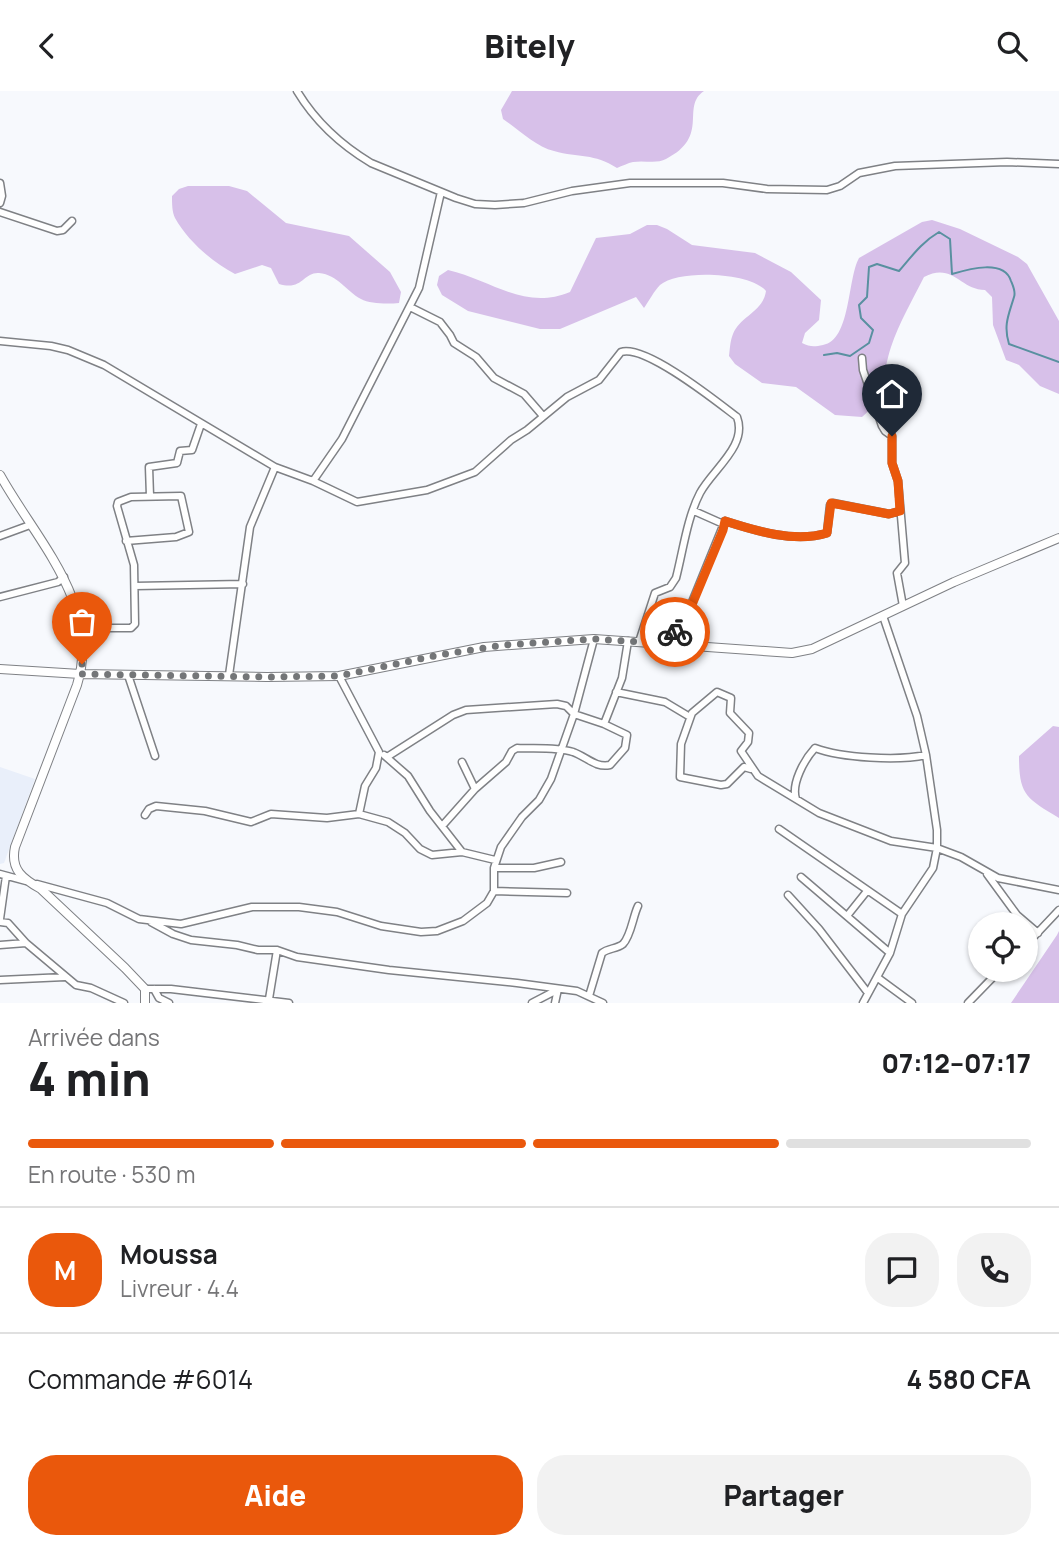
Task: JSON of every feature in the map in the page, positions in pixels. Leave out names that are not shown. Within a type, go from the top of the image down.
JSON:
[{"type":"street","points":[[297,91],[316,119],[361,157],[475,204],[524,203],[603,186],[649,182],[723,183],[767,189],[827,190],[840,186],[859,173],[895,166],[1007,162],[1059,164]]},
{"type":"street","points":[[0,183],[0,204]]},
{"type":"street","points":[[313,481],[342,439],[419,288],[441,192]]},
{"type":"street","points":[[0,212],[57,231],[63,230],[72,221]]},
{"type":"street","points":[[410,307],[440,322],[454,343],[476,357],[494,378],[524,394],[543,416]]},
{"type":"street","points":[[0,341],[51,346],[86,356],[275,467],[357,502],[427,490],[475,472],[581,387],[599,380],[625,350],[639,353],[681,376],[737,417],[739,422],[731,454],[709,478],[694,511],[676,578],[670,587],[655,593],[639,642]]},
{"type":"street","points":[[862,358],[863,370],[883,426],[892,436],[892,463],[898,481],[905,563],[897,576],[903,606]]},
{"type":"street","points":[[150,496],[149,467],[177,463],[180,451],[190,451],[193,448],[201,425]]},
{"type":"street","points":[[229,675],[252,520],[275,467]]},
{"type":"street","points":[[0,475],[64,577],[76,602],[81,628],[80,674],[15,847],[17,871],[25,881],[41,889],[159,999],[169,1003]]},
{"type":"street","points":[[81,628],[133,627],[135,624],[134,565],[126,541],[118,502],[121,499],[150,496],[181,496],[190,531],[176,537],[126,541]]},
{"type":"street","points":[[694,511],[721,523],[725,521],[785,536],[827,533],[831,503],[889,514],[900,511]]},
{"type":"street","points":[[670,644],[680,621],[691,607],[725,521]]},
{"type":"street","points":[[0,536],[30,525]]},
{"type":"street","points":[[0,669],[128,675],[339,676],[484,647],[594,639],[792,653],[812,649],[954,582],[1059,538]]},
{"type":"street","points":[[0,597],[58,582],[64,577]]},
{"type":"street","points":[[135,586],[243,584]]},
{"type":"street","points":[[863,1003],[890,953],[902,914],[933,868],[937,848],[937,830],[918,716],[883,616]]},
{"type":"street","points":[[139,919],[181,924],[252,907],[299,907],[337,912],[381,926],[433,932],[463,921],[487,902],[494,891],[495,864],[501,847],[545,791],[551,779],[574,714],[594,639]]},
{"type":"street","points":[[604,724],[622,678],[628,641]]},
{"type":"street","points":[[128,675],[155,756]]},
{"type":"street","points":[[339,676],[379,752],[408,776],[425,804],[462,852]]},
{"type":"street","points":[[616,692],[665,702],[690,717]]},
{"type":"street","points":[[751,769],[744,767],[727,784],[722,785],[680,777],[681,744],[690,717],[694,708],[717,692],[730,697],[730,713],[749,733],[748,742],[741,751],[751,769],[763,780],[819,813],[891,841],[937,848],[961,857],[998,878],[1059,890]]},
{"type":"street","points":[[387,757],[453,715],[466,710],[558,704],[566,706],[574,714],[623,731],[627,740],[625,748],[610,765],[596,765],[575,753],[560,749],[517,748],[443,825]]},
{"type":"street","points":[[796,799],[793,790],[806,757],[815,748],[876,758],[899,759],[926,755]]},
{"type":"street","points":[[359,814],[365,786],[376,768],[379,752]]},
{"type":"street","points":[[462,762],[475,789]]},
{"type":"street","points":[[145,815],[149,809],[156,807],[195,810],[251,821],[271,814],[327,818],[359,814],[388,822],[405,833],[420,849],[432,855],[462,852],[495,864],[534,868],[561,862]]},
{"type":"street","points":[[779,829],[902,914]]},
{"type":"street","points":[[17,871],[0,874],[107,902],[139,919],[191,940],[237,944],[258,950],[277,950],[298,957],[558,989],[589,996],[603,1003]]},
{"type":"street","points":[[986,873],[1015,912]]},
{"type":"street","points":[[6,876],[0,921],[8,923],[26,943],[76,985],[91,988],[124,1003]]},
{"type":"street","points":[[801,877],[890,953]]},
{"type":"street","points":[[494,891],[568,893]]},
{"type":"street","points":[[847,916],[867,891]]},
{"type":"street","points":[[788,895],[819,929],[868,993]]},
{"type":"street","points":[[589,996],[602,953],[622,945],[638,906]]},
{"type":"street","points":[[1038,933],[1059,910]]},
{"type":"street","points":[[0,945],[26,943]]},
{"type":"street","points":[[269,999],[277,950]]},
{"type":"street","points":[[0,979],[65,977]]},
{"type":"street","points":[[878,978],[912,1003]]},
{"type":"street","points":[[968,1003],[988,982]]},
{"type":"street","points":[[149,989],[171,989],[289,1003]]},
{"type":"street","points":[[145,1003],[149,989]]},
{"type":"street","points":[[532,1003],[558,989]]},
{"type":"street","points":[[555,1003],[558,989]]},
{"type":"shaded area","points":[[512,91],[704,91],[694,105],[688,141],[680,150],[666,159],[633,162],[617,168],[594,158],[547,149],[527,137],[503,119],[501,110]]},
{"type":"shaded area","points":[[188,186],[229,186],[247,191],[286,223],[349,236],[390,272],[401,292],[399,303],[365,301],[326,274],[314,273],[298,283],[287,285],[279,284],[271,268],[262,265],[235,274],[201,250],[175,218],[172,196],[179,189]]},
{"type":"shaded area","points":[[932,220],[960,229],[1027,264],[1059,321],[1059,394],[1040,386],[1019,365],[1006,360],[993,325],[992,297],[985,290],[976,289],[942,273],[924,277],[894,338],[878,394],[862,417],[835,415],[796,387],[762,383],[735,364],[729,356],[733,334],[761,304],[766,291],[746,280],[697,275],[669,280],[658,287],[644,308],[636,297],[560,329],[540,329],[468,311],[442,295],[437,285],[439,276],[448,270],[523,296],[553,297],[570,292],[596,238],[630,234],[647,225],[657,225],[692,245],[755,253],[791,272],[821,300],[819,320],[805,333],[802,343],[817,346],[832,341],[839,332],[859,258],[922,222]]},
{"type":"shaded area","points":[[1053,726],[1059,727],[1059,818],[1027,794],[1019,769],[1019,756]]},
{"type":"shaded area","points":[[0,767],[35,779],[4,863],[0,864]]},
{"type":"shaded area","points":[[1059,931],[1059,1003],[1011,1003],[1025,982],[1038,982],[1038,963]]},
{"type":"waterway","points":[[824,355],[837,353],[850,356],[869,343],[873,330],[861,318],[859,305],[867,297],[869,267],[877,264],[899,271],[922,245],[939,232],[950,239],[952,274],[985,267],[1007,274],[1015,293],[1007,325],[1009,344],[1059,362]]},
{"type":"way so far","points":[[82,664],[80,674],[339,676],[439,655],[504,645],[576,639],[670,644],[675,632]]},
{"type":"route","points":[[675,632],[691,607],[725,521],[790,537],[813,536],[825,534],[829,530],[831,503],[868,512],[896,514],[900,511],[898,481],[892,463],[892,436]]}]
